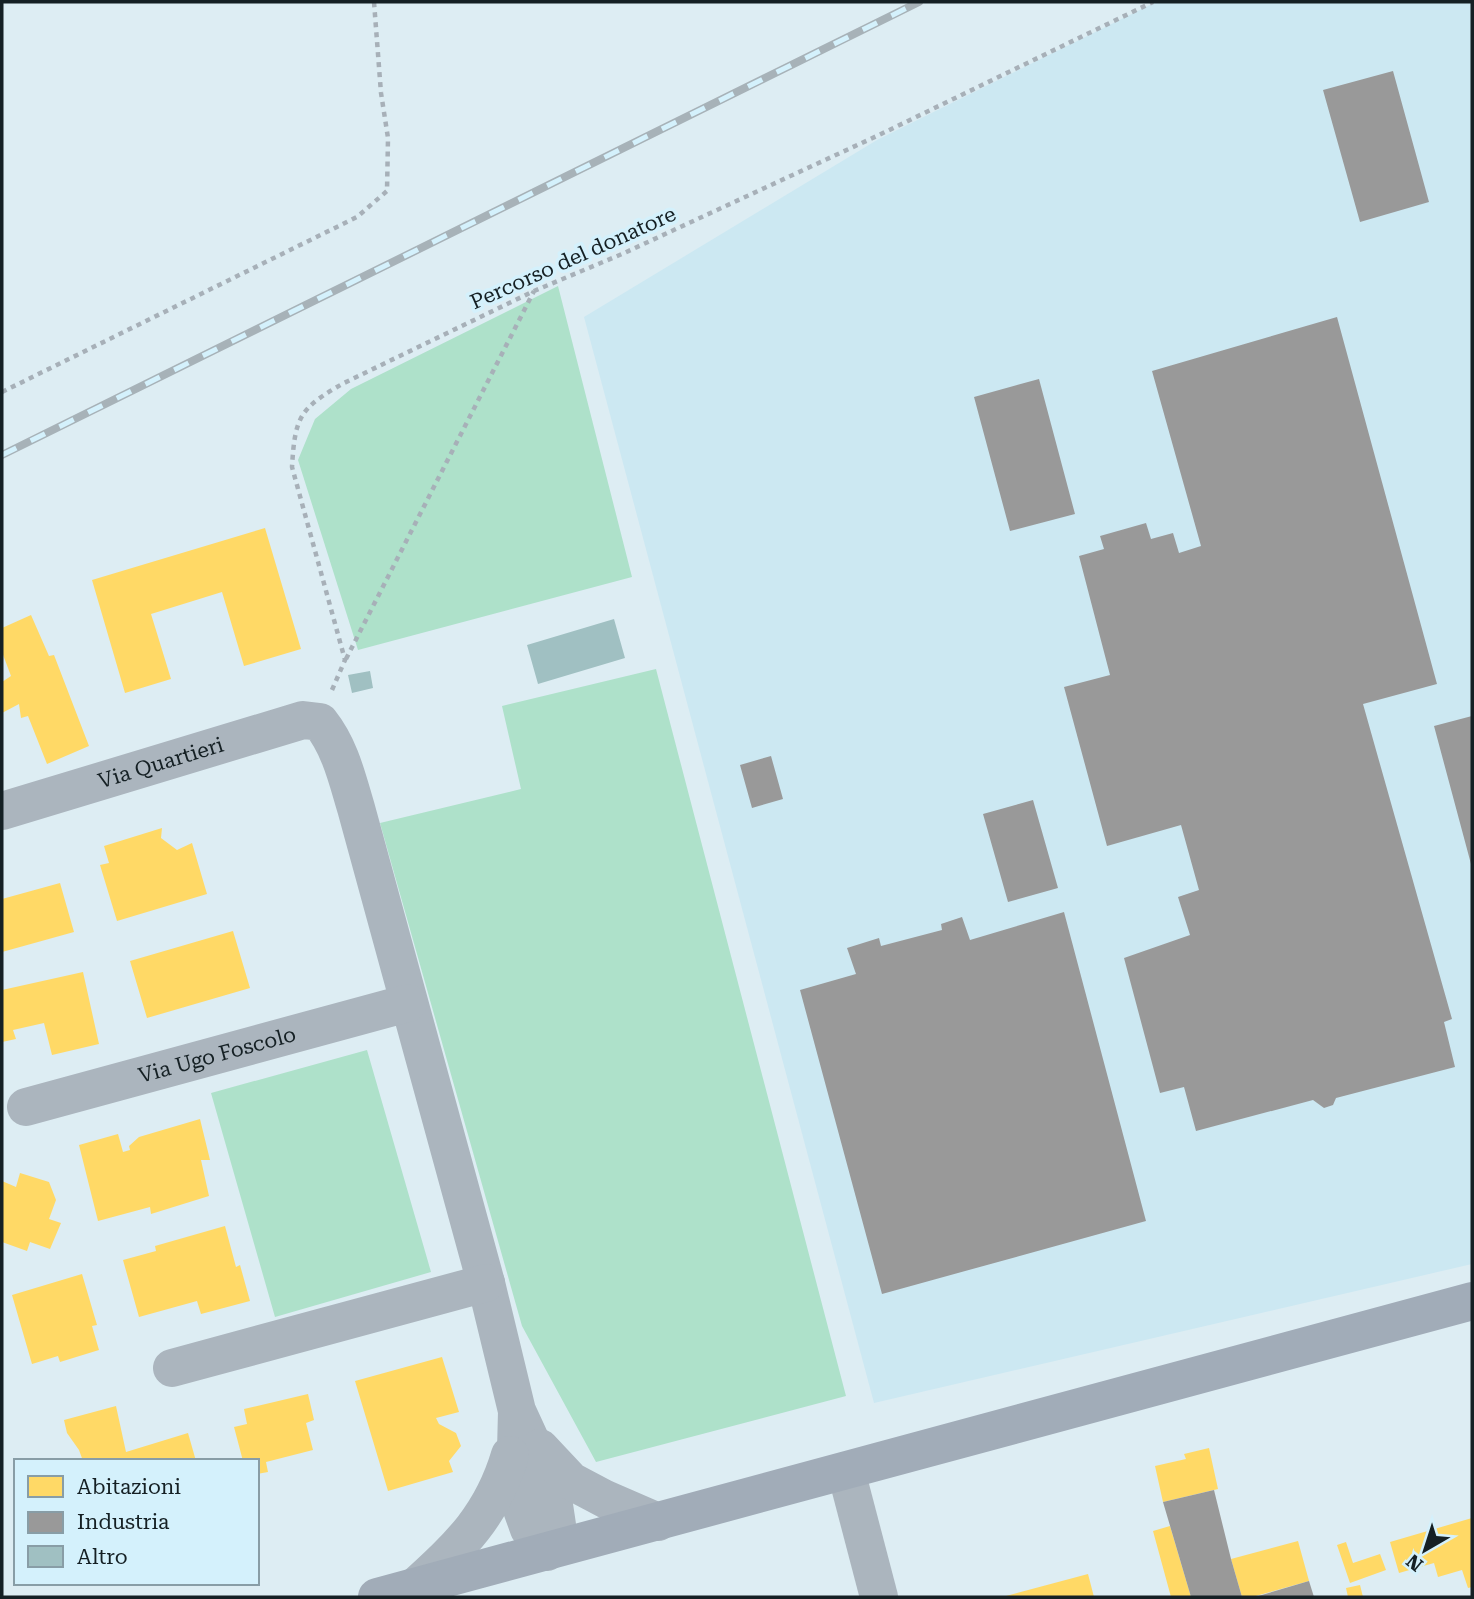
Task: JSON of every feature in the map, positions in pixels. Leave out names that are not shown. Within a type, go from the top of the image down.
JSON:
[{"type":"main road","points":[[377,1597],[1472,1301]]},
{"type":"street","name":"Via Quartieri","points":[[2,811],[303,720],[320,722]]},
{"type":"street","points":[[320,722],[332,737],[344,765],[486,1283],[521,1430],[514,1490],[528,1530],[547,1552]]},
{"type":"street","name":"Via Ugo Foscolo","points":[[26,1107],[408,1003]]},
{"type":"street","points":[[172,1368],[486,1283]]},
{"type":"street","points":[[521,1430],[571,1481],[657,1522]]},
{"type":"street","points":[[415,1587],[457,1549],[484,1515],[503,1480],[521,1430]]},
{"type":"street","points":[[846,1471],[879,1597]]},
{"type":"path","points":[[2,392],[357,217],[387,191],[388,138],[381,93],[374,2]]},
{"type":"path","name":"Percorso del donatore","points":[[345,660],[292,467],[299,418],[317,398],[534,291],[622,254],[867,141],[1153,2]]},
{"type":"path","points":[[320,722],[345,660],[534,291]]},
{"type":"shaded area","points":[[1156,2],[1472,2],[1472,1264],[874,1403],[584,317],[877,140]]},
{"type":"green space","points":[[558,286],[632,577],[358,650],[298,460],[315,419],[351,389]]},
{"type":"green space","points":[[656,669],[846,1396],[596,1462],[522,1326],[380,823],[521,789],[502,706]]},
{"type":"green space","points":[[367,1050],[431,1272],[275,1317],[211,1093]]},
{"type":"building: Abitazioni","points":[[265,528],[301,649],[244,666],[222,592],[151,614],[171,679],[125,693],[92,580]]},
{"type":"building: Abitazioni","points":[[31,615],[49,656],[54,655],[89,746],[47,764],[28,716],[21,718],[19,704],[2,713],[2,682],[11,676],[2,652],[2,628]]},
{"type":"building: Abitazioni","points":[[162,828],[161,838],[177,850],[192,843],[207,894],[117,921],[100,865],[109,863],[104,846]]},
{"type":"building: Abitazioni","points":[[60,883],[74,932],[2,952],[2,899]]},
{"type":"building: Abitazioni","points":[[233,931],[250,988],[147,1018],[130,961]]},
{"type":"building: Abitazioni","points":[[83,972],[99,1044],[52,1055],[44,1023],[13,1030],[16,1039],[2,1042],[2,990]]},
{"type":"building: Abitazioni","points":[[200,1119],[210,1160],[201,1160],[209,1196],[151,1214],[150,1207],[98,1221],[79,1145],[118,1134],[123,1152],[130,1150],[129,1146],[139,1137]]},
{"type":"building: Abitazioni","points":[[20,1173],[49,1182],[56,1200],[49,1219],[61,1223],[50,1249],[30,1242],[27,1251],[2,1242],[2,1181],[16,1187]]},
{"type":"building: Abitazioni","points":[[225,1226],[236,1267],[240,1265],[250,1301],[201,1314],[197,1301],[139,1317],[123,1260],[156,1251],[155,1246]]},
{"type":"building: Abitazioni","points":[[82,1274],[97,1325],[92,1326],[99,1350],[60,1362],[58,1356],[32,1364],[12,1295]]},
{"type":"building: Abitazioni","points":[[442,1357],[459,1412],[436,1418],[439,1424],[456,1433],[461,1446],[449,1461],[453,1472],[388,1491],[355,1381]]},
{"type":"building: Abitazioni","points":[[308,1394],[314,1420],[306,1423],[313,1450],[266,1462],[268,1472],[259,1474],[259,1459],[242,1459],[234,1427],[247,1424],[244,1409]]},
{"type":"building: Abitazioni","points":[[116,1406],[126,1452],[188,1433],[195,1459],[82,1459],[67,1433],[64,1420]]},
{"type":"building: Abitazioni","points":[[1209,1448],[1218,1489],[1163,1502],[1155,1466],[1186,1459],[1184,1454]]},
{"type":"building: Abitazioni","points":[[1472,1518],[1472,1587],[1468,1588],[1462,1570],[1438,1577],[1434,1563],[1399,1573],[1390,1542]]},
{"type":"building: Abitazioni","points":[[1170,1526],[1191,1597],[1171,1597],[1153,1531]]},
{"type":"building: Abitazioni","points":[[1298,1541],[1309,1581],[1252,1597],[1242,1597],[1231,1559]]},
{"type":"building: Abitazioni","points":[[1346,1542],[1353,1563],[1380,1554],[1386,1570],[1350,1583],[1337,1545]]},
{"type":"building: Abitazioni","points":[[1088,1574],[1094,1597],[1006,1597],[1006,1596]]},
{"type":"building: Abitazioni","points":[[1360,1585],[1363,1597],[1348,1597],[1346,1588]]},
{"type":"building: Industria","points":[[1393,71],[1429,202],[1360,222],[1323,90]]},
{"type":"building: Industria","points":[[1337,317],[1437,684],[1363,704],[1452,1019],[1444,1022],[1455,1067],[1336,1098],[1333,1105],[1324,1108],[1313,1100],[1196,1131],[1184,1087],[1160,1093],[1124,958],[1190,935],[1178,897],[1199,890],[1181,825],[1107,846],[1064,687],[1110,675],[1079,556],[1104,549],[1100,536],[1146,523],[1151,539],[1173,533],[1179,553],[1201,546],[1152,371]]},
{"type":"building: Industria","points":[[1039,379],[1075,514],[1010,531],[974,397]]},
{"type":"building: Industria","points":[[1472,716],[1472,864],[1471,864],[1434,726]]},
{"type":"building: Industria","points":[[771,756],[783,799],[752,808],[740,765]]},
{"type":"building: Industria","points":[[1033,800],[1058,888],[1008,902],[983,814]]},
{"type":"building: Industria","points":[[1064,912],[1146,1221],[882,1294],[800,990],[856,974],[847,948],[879,938],[881,946],[942,930],[941,924],[962,917],[970,940]]},
{"type":"building: Industria","points":[[1214,1490],[1242,1597],[1191,1597],[1163,1502]]},
{"type":"building: Industria","points":[[1309,1581],[1314,1597],[1255,1597]]},
{"type":"building: Altro","points":[[614,619],[625,658],[538,684],[527,645]]},
{"type":"building: Altro","points":[[370,671],[373,688],[352,693],[348,675]]},
{"type":"railway","points":[[2,455],[919,2]]}]
